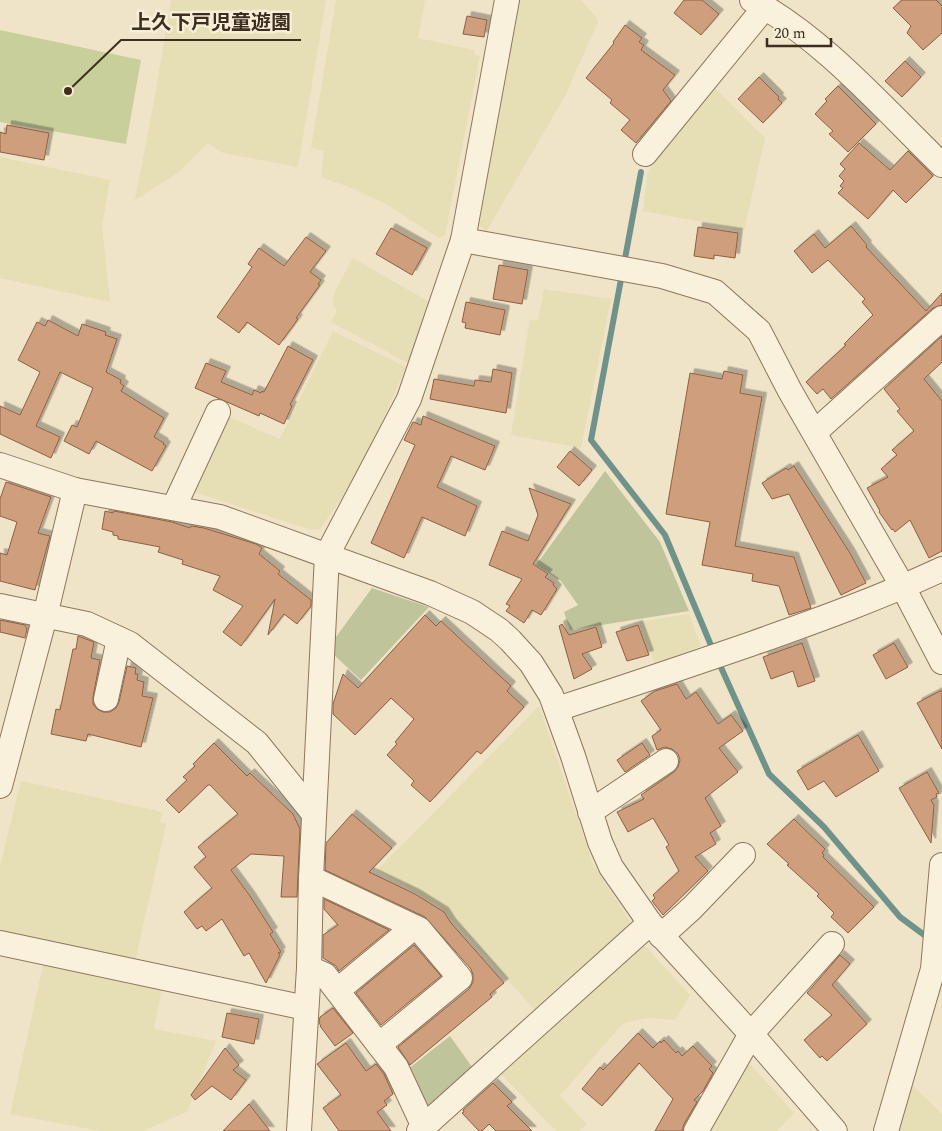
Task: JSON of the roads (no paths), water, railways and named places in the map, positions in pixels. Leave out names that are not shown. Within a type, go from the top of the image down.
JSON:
[{"type":"street","points":[[300,1131],[327,555],[409,399],[463,240],[507,0]]},
{"type":"street","points":[[645,154],[766,4],[844,67],[942,164]]},
{"type":"street","points":[[463,240],[662,276],[715,292],[758,331],[903,587],[942,662]]},
{"type":"street","points":[[815,432],[942,318]]},
{"type":"street","points":[[174,507],[218,412]]},
{"type":"street","points":[[0,465],[75,490],[220,517],[430,592],[472,612],[488,622],[510,640],[531,663],[544,682],[557,708],[590,812],[611,867],[656,930],[751,1034],[835,1131]]},
{"type":"street","points":[[0,786],[45,616],[75,490]]},
{"type":"street","points":[[557,708],[642,682],[812,622],[903,587],[942,569]]},
{"type":"street","points":[[0,606],[87,624],[130,644],[256,743],[314,814]]},
{"type":"street","points":[[106,699],[118,639]]},
{"type":"street","points":[[590,812],[666,761]]},
{"type":"street","points":[[309,968],[325,975],[396,1067],[421,1129],[656,930],[692,908],[743,855]]},
{"type":"street","points":[[886,1131],[933,969],[942,865]]},
{"type":"street","points":[[311,878],[418,929],[460,978],[379,1045]]},
{"type":"street","points":[[338,990],[414,927]]},
{"type":"street","points":[[0,943],[306,1008]]},
{"type":"street","points":[[696,1131],[751,1034],[832,944]]},
{"type":"waterway","points":[[624,264],[641,172]]},
{"type":"waterway","points":[[622,274],[591,440],[665,535],[710,643],[769,774],[824,827],[900,917],[931,940]]},
{"type":"place","name":"上久下戸児童遊園","points":[[68,91]]}]
